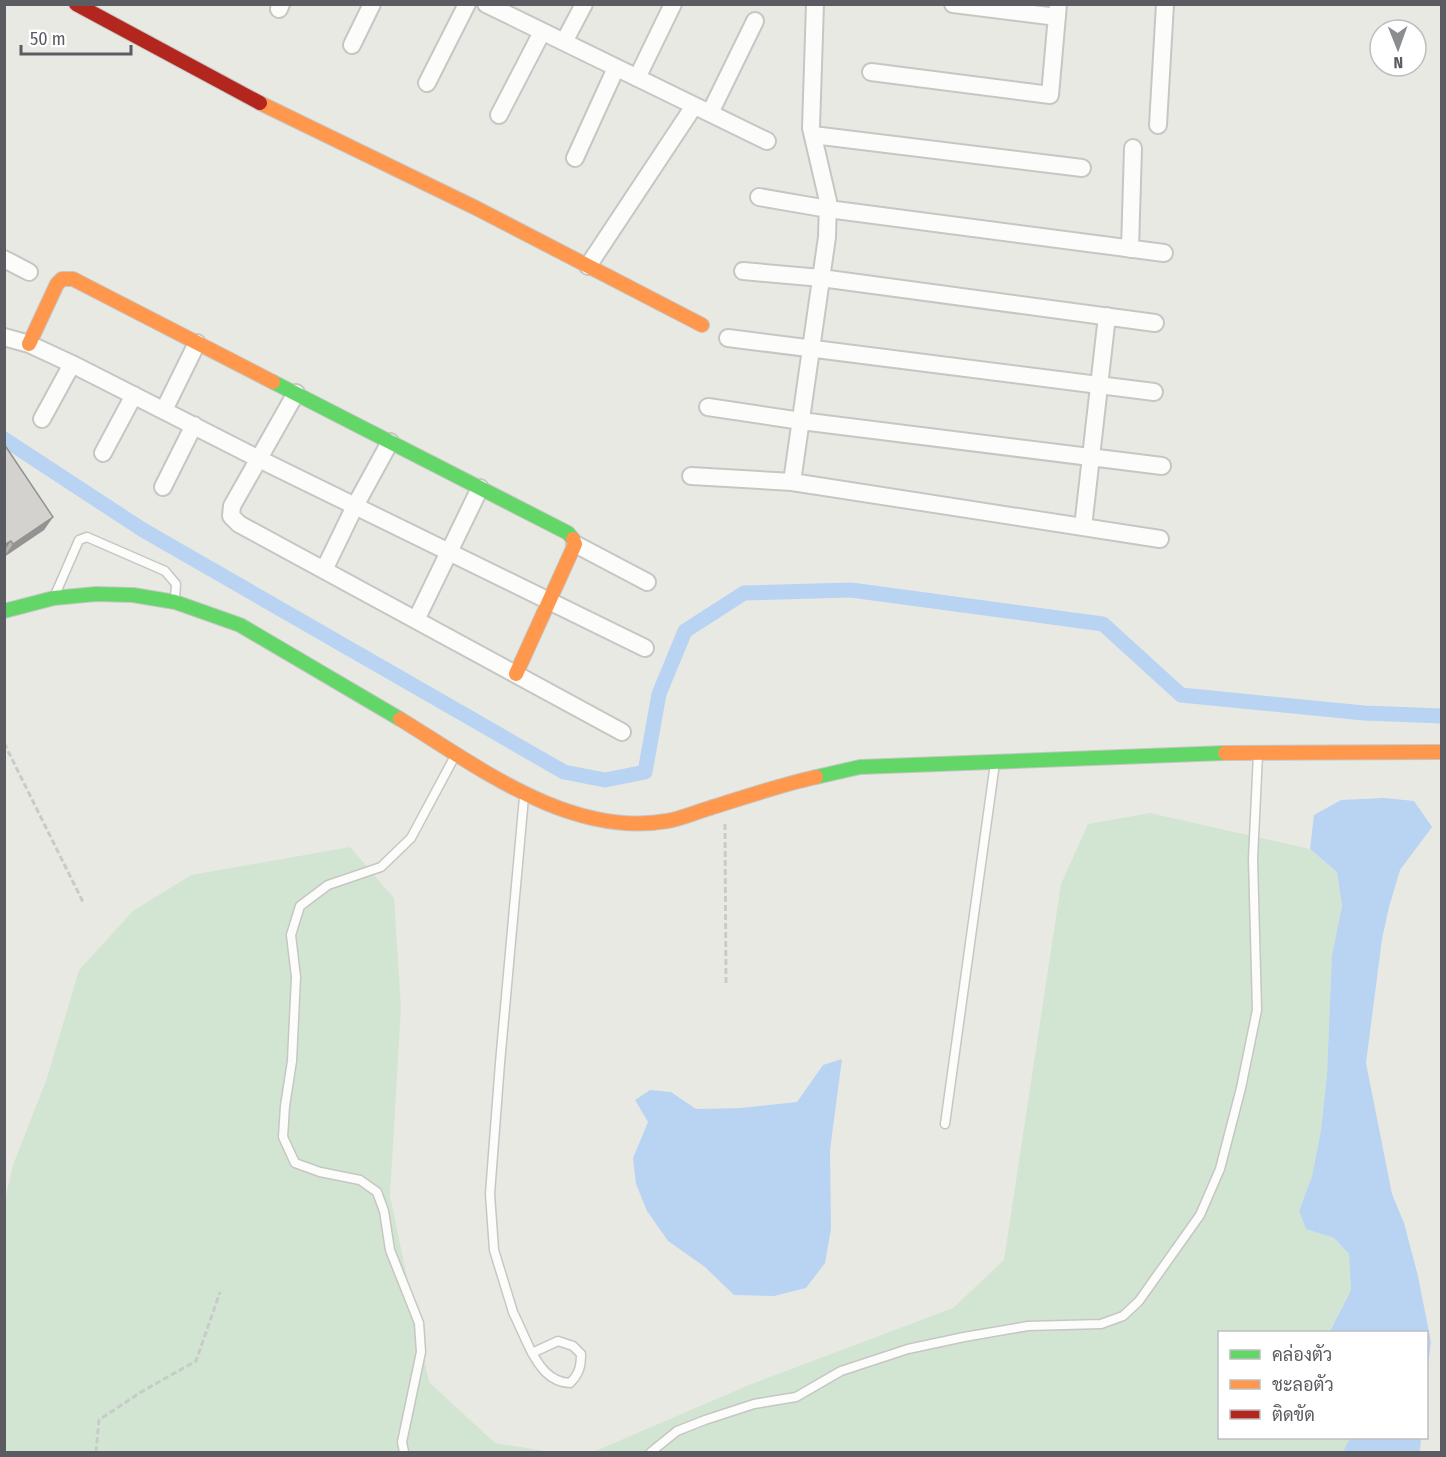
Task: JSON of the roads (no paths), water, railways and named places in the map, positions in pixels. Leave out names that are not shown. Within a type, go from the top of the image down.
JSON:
[{"type":"street","points":[[76,4],[252,99],[476,208],[702,325]]},
{"type":"street","points":[[352,45],[372,4]]},
{"type":"street","points":[[427,83],[466,4]]},
{"type":"street","points":[[564,42],[584,4]]},
{"type":"street","points":[[637,78],[673,4]]},
{"type":"street","points":[[792,482],[827,237],[828,201],[812,128],[815,4]]},
{"type":"street","points":[[871,72],[1050,94],[1058,11],[953,4]]},
{"type":"street","points":[[1158,125],[1165,4]]},
{"type":"street","points":[[494,6],[542,32],[767,141]]},
{"type":"street","points":[[710,113],[755,21]]},
{"type":"street","points":[[499,115],[542,32]]},
{"type":"street","points":[[575,158],[616,68]]},
{"type":"street","points":[[588,266],[694,106]]},
{"type":"street","points":[[813,135],[1082,168]]},
{"type":"street","points":[[1130,249],[1133,148]]},
{"type":"street","points":[[759,197],[828,209],[1164,253]]},
{"type":"street","points":[[4,259],[30,272]]},
{"type":"street","points":[[743,271],[821,278],[1155,323]]},
{"type":"street","points":[[29,344],[57,284],[62,279],[73,279],[568,532],[575,544],[516,674]]},
{"type":"street","points":[[1083,527],[1089,457],[1107,316]]},
{"type":"street","points":[[4,337],[29,344],[72,364],[259,459],[645,648]]},
{"type":"street","points":[[728,338],[1154,392]]},
{"type":"street","points":[[164,410],[197,343]]},
{"type":"street","points":[[42,419],[72,364]]},
{"type":"street","points":[[296,393],[232,506],[231,516],[238,524],[622,732]]},
{"type":"street","points":[[103,453],[134,395]]},
{"type":"street","points":[[708,407],[801,421],[1162,466]]},
{"type":"street","points":[[162,487],[194,425]]},
{"type":"street","points":[[324,570],[390,441]]},
{"type":"street","points":[[691,476],[792,482],[1160,539]]},
{"type":"street","points":[[417,620],[480,488]]},
{"type":"street","points":[[575,544],[647,582]]},
{"type":"street","points":[[5,610],[54,598],[96,594],[133,595],[175,602],[240,625],[356,691],[525,794],[547,805],[610,822],[641,825],[668,821],[790,783],[860,767],[996,760],[1258,753],[1442,752]]},
{"type":"lane","points":[[54,598],[79,540],[87,537],[165,571],[176,584],[175,602]]},
{"type":"lane","points":[[651,1452],[677,1431],[754,1404],[796,1397],[841,1371],[908,1349],[1028,1326],[1101,1323],[1123,1316],[1139,1301],[1200,1215],[1220,1169],[1241,1088],[1257,1010],[1253,859],[1258,753]]},
{"type":"lane","points":[[404,1452],[402,1442],[421,1352],[419,1323],[390,1250],[384,1211],[377,1192],[360,1180],[320,1172],[295,1163],[283,1137],[292,1061],[296,977],[291,935],[300,906],[328,885],[381,867],[411,838],[456,754]]},
{"type":"lane","points":[[945,1124],[996,760]]},
{"type":"lane","points":[[525,794],[490,1194],[495,1250],[513,1312],[532,1353],[540,1366],[553,1379],[561,1383],[570,1383],[578,1376],[581,1354],[573,1346],[558,1341],[532,1353]]},
{"type":"water","points":[[1384,798],[1414,801],[1432,827],[1400,870],[1389,907],[1382,939],[1366,1063],[1392,1194],[1404,1223],[1418,1276],[1431,1342],[1428,1366],[1428,1331],[1331,1331],[1351,1290],[1349,1254],[1334,1238],[1306,1229],[1299,1211],[1312,1176],[1321,1130],[1327,1074],[1332,955],[1342,906],[1337,872],[1310,849],[1314,815],[1341,800]]},
{"type":"water","points":[[842,1059],[830,1150],[831,1229],[825,1263],[806,1288],[774,1296],[734,1295],[705,1267],[668,1241],[647,1211],[636,1184],[633,1158],[648,1122],[635,1100],[650,1090],[671,1092],[696,1109],[741,1108],[797,1102],[823,1065]]},
{"type":"water","points":[[1350,1439],[1421,1439],[1420,1452],[1343,1452]]},
{"type":"waterway","points":[[4,439],[143,530],[564,772],[605,780],[645,772],[659,694],[685,631],[744,593],[851,590],[1103,624],[1181,695],[1364,713],[1442,716]]}]
